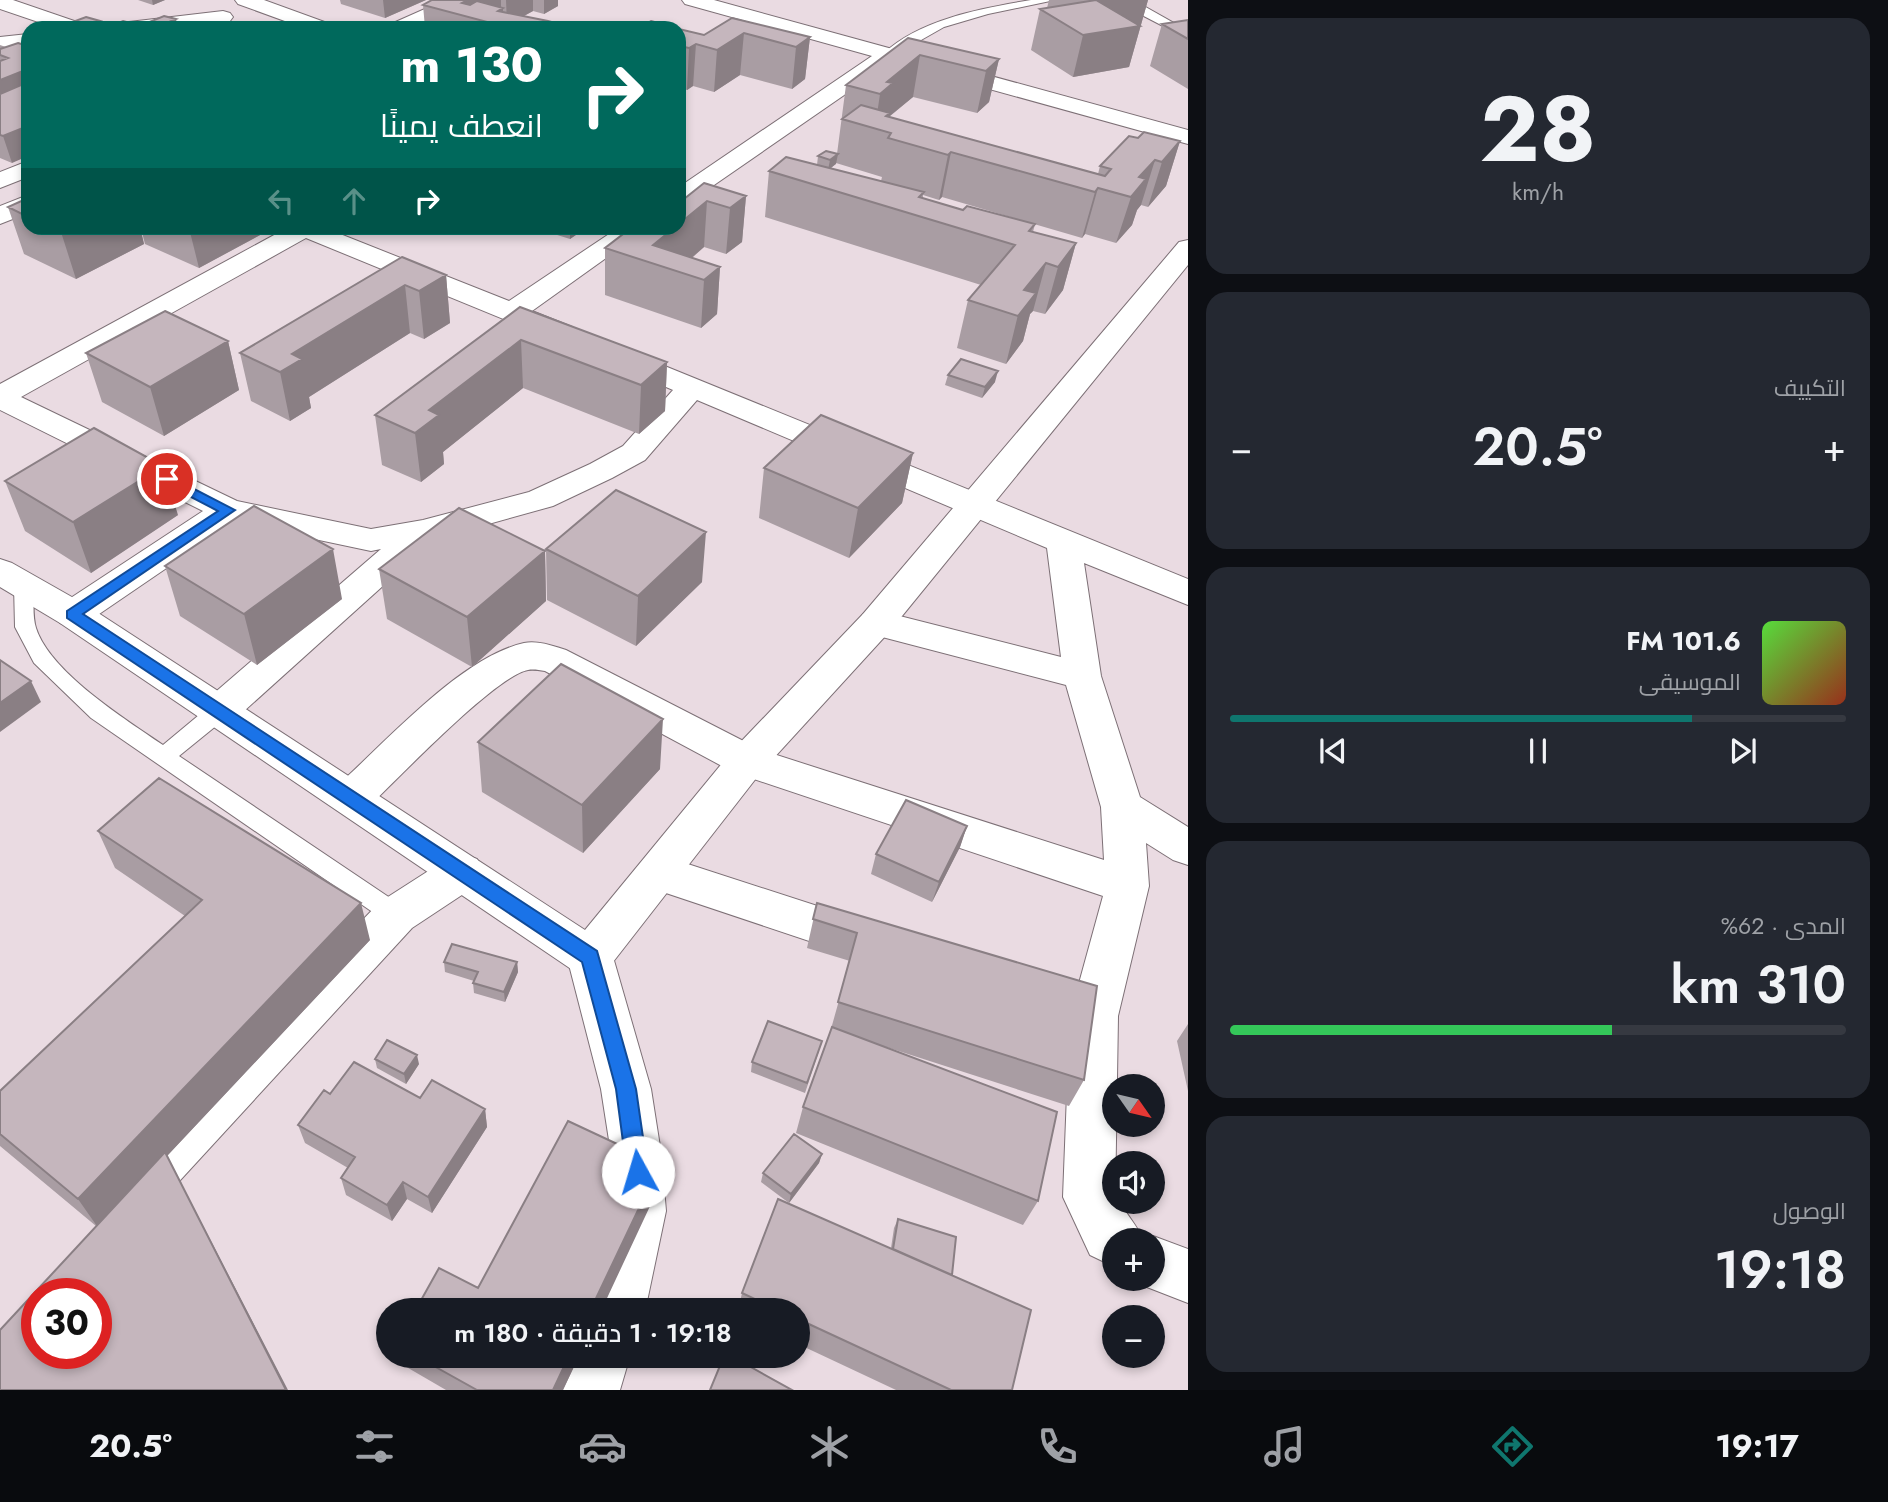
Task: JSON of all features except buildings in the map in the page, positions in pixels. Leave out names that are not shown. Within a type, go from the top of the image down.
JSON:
[{"type":"street","points":[[414,21],[462,0]]},
{"type":"street","points":[[692,0],[1188,137]]},
{"type":"street","points":[[0,2],[56,21]]},
{"type":"street","points":[[214,21],[251,2],[305,21]]},
{"type":"street","points":[[189,21],[223,17]]},
{"type":"street","points":[[0,43],[21,41]]},
{"type":"street","points":[[686,193],[888,55]]},
{"type":"street","points":[[0,181],[21,171]]},
{"type":"street","points":[[0,216],[21,206]]},
{"type":"street","points":[[0,397],[291,235]]},
{"type":"street","points":[[321,235],[1188,593]]},
{"type":"street","points":[[512,312],[625,235]]},
{"type":"street","points":[[590,957],[660,873],[747,761],[876,623],[972,504],[1188,248]]},
{"type":"street","points":[[0,397],[228,510],[371,540],[423,531],[541,499],[601,471],[634,453],[692,387]]},
{"type":"street","points":[[72,614],[228,510]]},
{"type":"street","points":[[219,711],[423,531]]},
{"type":"street","points":[[1064,544],[1082,676],[1122,807],[1128,886],[1075,1010],[1089,1197],[1105,1228]]},
{"type":"street","points":[[12,579],[72,614],[352,797],[590,957],[626,1089],[636,1153],[640,1211],[620,1298]]},
{"type":"street","points":[[876,623],[1082,676]]},
{"type":"street","points":[[352,797],[470,690],[503,666],[525,656],[553,659],[747,761],[1128,886]]},
{"type":"street","points":[[1122,807],[1188,848]]},
{"type":"street","points":[[105,1223],[396,915],[462,872]]},
{"type":"street","points":[[660,873],[897,951]]},
{"type":"street","points":[[1165,1267],[1188,1276]]},
{"type":"street","points":[[591,1390],[598,1368]]},
{"type":"lane","points":[[888,55],[940,25],[986,11],[1050,0]]},
{"type":"lane","points":[[1118,0],[1131,4],[1188,36]]},
{"type":"lane","points":[[12,579],[25,627],[41,657],[99,712],[396,915]]},
{"type":"lane","points":[[165,755],[219,711]]},
{"type":"route","points":[[167,479],[228,510],[72,614],[590,957],[626,1089],[638,1172]]}]
